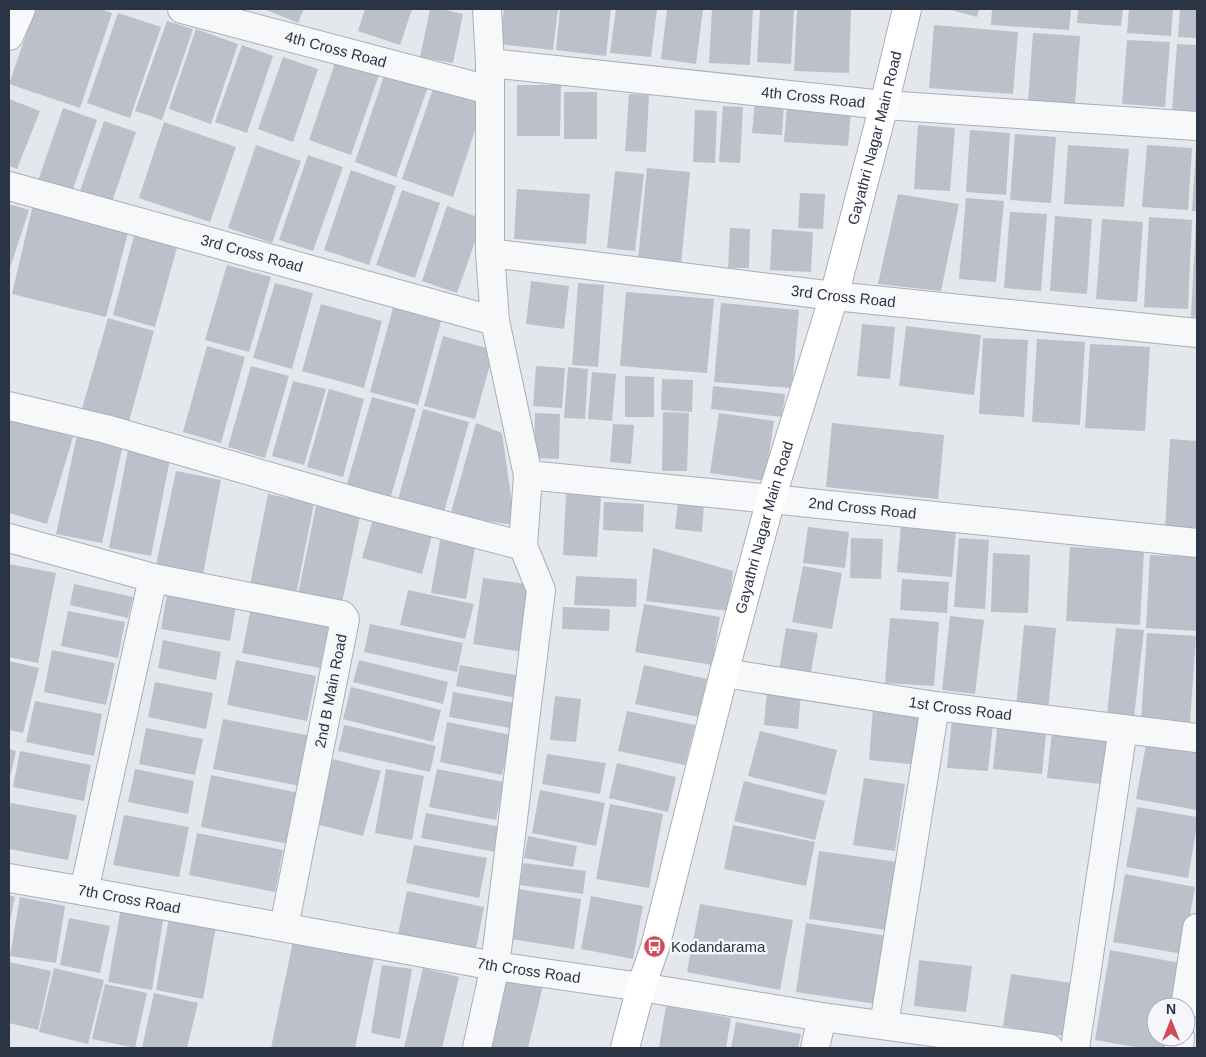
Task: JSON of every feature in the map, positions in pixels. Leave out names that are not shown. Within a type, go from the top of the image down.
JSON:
[{"type":"street","points":[[9,36],[21,9]]},
{"type":"street","name":"4th Cross Road","points":[[182,9],[489,76],[1197,126]]},
{"type":"street","points":[[477,1048],[495,966],[541,590],[524,546],[528,476],[495,321],[490,253],[487,9]]},
{"type":"street","name":"Gayathri Nagar Main Road","points":[[625,1048],[641,987],[655,947],[724,673],[771,499],[834,296],[907,9]]},
{"type":"street","name":"3rd Cross Road","points":[[9,186],[495,321]]},
{"type":"street","name":"3rd Cross Road","points":[[490,253],[834,296],[1197,333]]},
{"type":"street","points":[[9,406],[106,430],[367,505],[524,546]]},
{"type":"street","name":"2nd Cross Road","points":[[528,476],[1197,543]]},
{"type":"street","points":[[9,538],[153,578],[84,891]]},
{"type":"street","name":"2nd B Main Road","points":[[153,578],[342,615],[345,619],[284,927]]},
{"type":"street","name":"1st Cross Road","points":[[724,673],[935,706],[1197,738]]},
{"type":"street","points":[[884,1025],[935,706]]},
{"type":"street","points":[[1075,1048],[1123,729]]},
{"type":"street","name":"7th Cross Road","points":[[9,878],[495,966],[641,987],[822,1017],[1049,1048]]},
{"type":"street","points":[[1187,997],[1197,928]]},
{"type":"street","points":[[815,1048],[822,1017]]},
{"type":"building","points":[[35,9],[101,9],[112,13],[80,108],[9,84]]},
{"type":"building","points":[[264,9],[304,9],[298,23]]},
{"type":"building","points":[[365,9],[412,9],[400,45],[358,31]]},
{"type":"building","points":[[430,9],[441,9],[463,14],[453,63],[420,57]]},
{"type":"building","points":[[504,9],[558,9],[553,50],[500,44]]},
{"type":"building","points":[[560,9],[611,9],[606,56],[556,50]]},
{"type":"building","points":[[616,9],[657,9],[651,57],[610,53]]},
{"type":"building","points":[[667,9],[703,9],[696,64],[661,59]]},
{"type":"building","points":[[712,9],[753,9],[750,65],[709,63]]},
{"type":"building","points":[[760,9],[794,9],[791,64],[757,62]]},
{"type":"building","points":[[797,9],[851,9],[849,73],[794,71]]},
{"type":"building","points":[[947,9],[979,9],[977,17]]},
{"type":"building","points":[[992,9],[1071,9],[1069,30],[991,25]]},
{"type":"building","points":[[1078,9],[1123,9],[1121,26],[1077,23]]},
{"type":"building","points":[[1129,9],[1173,9],[1171,36],[1127,33]]},
{"type":"building","points":[[1180,9],[1197,9],[1197,38],[1178,37]]},
{"type":"building","points":[[118,13],[161,27],[130,118],[87,103]]},
{"type":"building","points":[[167,21],[193,29],[162,120],[135,111]]},
{"type":"building","points":[[934,25],[1018,32],[1013,94],[929,88]]},
{"type":"building","points":[[196,29],[238,44],[211,124],[169,109]]},
{"type":"building","points":[[1033,33],[1080,36],[1075,104],[1028,101]]},
{"type":"building","points":[[1127,40],[1170,42],[1165,107],[1122,104]]},
{"type":"building","points":[[1177,44],[1197,45],[1197,113],[1172,111]]},
{"type":"building","points":[[242,45],[273,56],[247,133],[215,122]]},
{"type":"building","points":[[283,57],[318,69],[293,142],[258,129]]},
{"type":"building","points":[[337,57],[380,72],[351,155],[309,140]]},
{"type":"building","points":[[386,70],[429,84],[396,177],[355,162]]},
{"type":"building","points":[[517,85],[561,85],[560,136],[517,136]]},
{"type":"building","points":[[434,86],[484,103],[453,197],[402,179]]},
{"type":"building","points":[[564,92],[597,92],[597,139],[564,139]]},
{"type":"building","points":[[629,94],[649,95],[646,152],[625,151]]},
{"type":"building","points":[[9,99],[40,111],[17,169],[9,166]]},
{"type":"building","points":[[755,102],[784,104],[782,135],[752,133]]},
{"type":"building","points":[[723,106],[743,107],[740,163],[719,162]]},
{"type":"building","points":[[787,106],[851,111],[848,146],[784,142]]},
{"type":"building","points":[[63,108],[97,120],[72,192],[38,181]]},
{"type":"building","points":[[695,110],[717,111],[715,163],[693,162]]},
{"type":"building","points":[[104,121],[136,132],[112,202],[80,191]]},
{"type":"building","points":[[164,122],[236,147],[210,222],[139,198]]},
{"type":"building","points":[[918,125],[955,128],[950,191],[914,189]]},
{"type":"building","points":[[970,130],[1010,133],[1006,195],[966,192]]},
{"type":"building","points":[[1015,134],[1056,137],[1051,203],[1010,200]]},
{"type":"building","points":[[256,145],[301,161],[272,243],[228,228]]},
{"type":"building","points":[[1068,145],[1129,149],[1124,207],[1064,204]]},
{"type":"building","points":[[1147,145],[1192,148],[1188,210],[1142,207]]},
{"type":"building","points":[[1196,150],[1197,211],[1192,211]]},
{"type":"building","points":[[308,155],[343,167],[313,251],[279,240]]},
{"type":"building","points":[[647,168],[690,172],[681,265],[638,260]]},
{"type":"building","points":[[351,170],[396,186],[369,265],[324,250]]},
{"type":"building","points":[[615,171],[644,174],[635,251],[607,248]]},
{"type":"building","points":[[517,189],[590,194],[586,244],[514,239]]},
{"type":"building","points":[[402,190],[440,203],[415,278],[376,265]]},
{"type":"building","points":[[800,193],[825,194],[823,229],[798,228]]},
{"type":"building","points":[[898,194],[959,204],[941,291],[878,284]]},
{"type":"building","points":[[966,198],[1004,201],[996,282],[959,279]]},
{"type":"building","points":[[34,200],[130,225],[106,317],[12,294]]},
{"type":"building","points":[[9,204],[29,210],[9,271]]},
{"type":"building","points":[[447,206],[483,219],[457,293],[422,281]]},
{"type":"building","points":[[1010,212],[1047,214],[1041,291],[1004,288]]},
{"type":"building","points":[[1055,216],[1092,219],[1087,294],[1050,291]]},
{"type":"building","points":[[1149,217],[1192,220],[1188,309],[1144,307]]},
{"type":"building","points":[[1102,219],[1143,222],[1137,302],[1096,299]]},
{"type":"building","points":[[1197,221],[1197,318],[1191,317]]},
{"type":"building","points":[[730,228],[750,229],[749,268],[728,268]]},
{"type":"building","points":[[772,229],[813,232],[811,272],[770,270]]},
{"type":"building","points":[[135,232],[178,244],[155,327],[113,315]]},
{"type":"building","points":[[227,265],[271,277],[249,352],[205,340]]},
{"type":"building","points":[[531,281],[569,286],[564,329],[526,324]]},
{"type":"building","points":[[275,283],[313,293],[292,369],[253,358]]},
{"type":"building","points":[[578,283],[604,285],[598,367],[572,365]]},
{"type":"building","points":[[626,292],[714,299],[707,373],[620,366]]},
{"type":"building","points":[[721,303],[799,310],[792,388],[714,382]]},
{"type":"building","points":[[321,304],[382,321],[364,388],[302,371]]},
{"type":"building","points":[[393,308],[441,321],[418,405],[370,392]]},
{"type":"building","points":[[108,318],[154,331],[128,425],[81,412]]},
{"type":"building","points":[[862,324],[895,327],[890,379],[857,376]]},
{"type":"building","points":[[906,326],[981,335],[974,395],[899,386]]},
{"type":"building","points":[[443,336],[494,350],[475,419],[424,406]]},
{"type":"building","points":[[983,338],[1028,340],[1024,417],[979,414]]},
{"type":"building","points":[[1037,339],[1085,342],[1080,425],[1032,422]]},
{"type":"building","points":[[1090,344],[1150,347],[1145,431],[1085,428]]},
{"type":"building","points":[[207,346],[245,357],[221,443],[183,432]]},
{"type":"building","points":[[251,366],[289,376],[265,458],[228,447]]},
{"type":"building","points":[[536,366],[565,368],[562,408],[533,406]]},
{"type":"building","points":[[568,367],[588,369],[585,419],[564,418]]},
{"type":"building","points":[[592,372],[616,374],[612,421],[588,419]]},
{"type":"building","points":[[625,376],[654,377],[654,417],[625,417]]},
{"type":"building","points":[[662,379],[693,380],[692,412],[661,410]]},
{"type":"building","points":[[293,381],[326,389],[304,465],[272,456]]},
{"type":"building","points":[[713,386],[785,394],[782,417],[711,409]]},
{"type":"building","points":[[329,389],[364,399],[343,477],[307,467]]},
{"type":"building","points":[[372,397],[416,409],[389,503],[345,491]]},
{"type":"building","points":[[423,409],[469,422],[442,519],[396,507]]},
{"type":"building","points":[[663,412],[689,413],[687,471],[662,471]]},
{"type":"building","points":[[535,413],[560,414],[559,459],[534,458]]},
{"type":"building","points":[[719,413],[774,421],[765,481],[710,473]]},
{"type":"building","points":[[9,418],[73,437],[47,524],[9,513]]},
{"type":"building","points":[[476,423],[502,433],[515,525],[450,516]]},
{"type":"building","points":[[832,423],[944,435],[938,499],[826,487]]},
{"type":"building","points":[[613,424],[634,425],[631,464],[610,462]]},
{"type":"building","points":[[77,435],[122,449],[102,543],[56,534]]},
{"type":"building","points":[[1170,439],[1197,441],[1197,530],[1165,529]]},
{"type":"building","points":[[128,450],[170,459],[151,556],[109,548]]},
{"type":"building","points":[[176,471],[221,480],[203,574],[156,565]]},
{"type":"building","points":[[268,494],[314,503],[295,600],[249,590]]},
{"type":"building","points":[[566,494],[601,496],[597,557],[563,555]]},
{"type":"building","points":[[317,501],[361,512],[341,608],[297,599]]},
{"type":"building","points":[[604,502],[644,504],[643,532],[603,530]]},
{"type":"building","points":[[678,502],[704,505],[702,532],[675,529]]},
{"type":"building","points":[[373,519],[432,535],[422,574],[362,558]]},
{"type":"building","points":[[901,524],[956,529],[952,577],[897,572]]},
{"type":"building","points":[[808,527],[849,532],[845,568],[803,563]]},
{"type":"building","points":[[851,538],[883,539],[881,579],[850,578]]},
{"type":"building","points":[[959,538],[989,540],[985,609],[954,607]]},
{"type":"building","points":[[440,540],[475,547],[466,599],[431,593]]},
{"type":"building","points":[[1070,547],[1144,551],[1140,625],[1066,621]]},
{"type":"building","points":[[653,548],[733,571],[729,611],[646,601]]},
{"type":"building","points":[[993,553],[1030,555],[1028,613],[991,612]]},
{"type":"building","points":[[1150,555],[1197,557],[1197,631],[1146,628]]},
{"type":"building","points":[[9,564],[56,573],[38,663],[9,657]]},
{"type":"building","points":[[803,566],[842,573],[832,629],[792,622]]},
{"type":"building","points":[[576,576],[637,579],[636,607],[574,605]]},
{"type":"building","points":[[483,578],[533,585],[523,652],[473,644]]},
{"type":"building","points":[[902,579],[949,582],[947,613],[900,610]]},
{"type":"building","points":[[74,584],[133,597],[128,618],[70,605]]},
{"type":"building","points":[[408,590],[474,604],[465,639],[400,625]]},
{"type":"building","points":[[167,594],[236,606],[230,641],[161,629]]},
{"type":"building","points":[[252,602],[330,618],[320,668],[242,653]]},
{"type":"building","points":[[644,604],[720,617],[712,665],[635,652]]},
{"type":"building","points":[[563,607],[610,609],[609,631],[562,629]]},
{"type":"building","points":[[68,611],[125,622],[118,658],[61,646]]},
{"type":"building","points":[[950,616],[984,620],[975,694],[942,690]]},
{"type":"building","points":[[890,618],[939,622],[934,686],[885,683]]},
{"type":"building","points":[[370,624],[463,643],[457,672],[364,652]]},
{"type":"building","points":[[1024,625],[1056,628],[1048,712],[1016,709]]},
{"type":"building","points":[[786,628],[818,633],[809,682],[778,677]]},
{"type":"building","points":[[1116,628],[1144,630],[1134,717],[1107,715]]},
{"type":"building","points":[[1147,633],[1196,636],[1190,723],[1141,720]]},
{"type":"building","points":[[163,640],[221,652],[216,680],[158,668]]},
{"type":"building","points":[[52,650],[115,663],[106,705],[44,692]]},
{"type":"building","points":[[236,660],[316,676],[307,721],[227,705]]},
{"type":"building","points":[[359,660],[448,682],[443,704],[353,682]]},
{"type":"building","points":[[9,661],[39,668],[23,733],[9,730]]},
{"type":"building","points":[[460,665],[526,677],[522,699],[456,686]]},
{"type":"building","points":[[644,665],[707,679],[699,717],[635,704]]},
{"type":"building","points":[[155,682],[213,693],[206,729],[148,717]]},
{"type":"building","points":[[351,687],[441,710],[433,742],[343,719]]},
{"type":"building","points":[[767,690],[801,693],[798,729],[764,725]]},
{"type":"building","points":[[453,692],[515,703],[510,728],[449,717]]},
{"type":"building","points":[[555,696],[581,699],[576,742],[550,740]]},
{"type":"building","points":[[35,701],[102,714],[94,756],[26,742]]},
{"type":"building","points":[[873,708],[925,712],[920,765],[869,760]]},
{"type":"building","points":[[627,711],[695,725],[685,765],[618,751]]},
{"type":"building","points":[[223,719],[311,736],[300,786],[213,769]]},
{"type":"building","points":[[952,719],[993,723],[988,771],[947,768]]},
{"type":"building","points":[[998,720],[1047,725],[1042,774],[993,769]]},
{"type":"building","points":[[447,722],[511,735],[502,775],[440,762]]},
{"type":"building","points":[[344,725],[436,746],[430,772],[338,751]]},
{"type":"building","points":[[146,728],[203,739],[195,775],[139,764]]},
{"type":"building","points":[[760,731],[837,750],[826,795],[748,776]]},
{"type":"building","points":[[1052,732],[1116,738],[1110,785],[1047,778]]},
{"type":"building","points":[[1147,739],[1197,748],[1197,810],[1136,799]]},
{"type":"building","points":[[9,749],[16,751],[10,777],[9,777]]},
{"type":"building","points":[[20,751],[91,765],[84,801],[13,787]]},
{"type":"building","points":[[547,754],[606,763],[600,794],[542,784]]},
{"type":"building","points":[[333,759],[381,771],[363,836],[316,824]]},
{"type":"building","points":[[617,763],[676,777],[668,812],[609,798]]},
{"type":"building","points":[[135,769],[194,781],[188,814],[128,802]]},
{"type":"building","points":[[386,769],[424,776],[412,840],[375,833]]},
{"type":"building","points":[[437,769],[504,782],[496,820],[429,807]]},
{"type":"building","points":[[211,775],[299,793],[289,844],[201,827]]},
{"type":"building","points":[[864,778],[905,784],[895,851],[853,845]]},
{"type":"building","points":[[744,781],[825,801],[815,840],[734,821]]},
{"type":"building","points":[[540,790],[605,803],[596,846],[532,833]]},
{"type":"building","points":[[11,803],[77,815],[68,860],[9,849],[9,814]]},
{"type":"building","points":[[610,804],[663,814],[649,888],[596,879]]},
{"type":"building","points":[[1137,807],[1197,817],[1188,878],[1126,867]]},
{"type":"building","points":[[426,813],[501,827],[496,852],[421,838]]},
{"type":"building","points":[[124,815],[189,827],[179,877],[113,865]]},
{"type":"building","points":[[733,825],[815,842],[806,886],[724,869]]},
{"type":"building","points":[[197,833],[283,850],[275,892],[189,875]]},
{"type":"building","points":[[528,836],[577,846],[573,867],[524,858]]},
{"type":"building","points":[[414,845],[487,858],[479,898],[406,883]]},
{"type":"building","points":[[819,851],[904,863],[894,931],[809,919]]},
{"type":"building","points":[[523,863],[586,871],[583,894],[520,885]]},
{"type":"building","points":[[1125,874],[1195,887],[1183,954],[1113,942]]},
{"type":"building","points":[[518,889],[581,899],[574,949],[511,939]]},
{"type":"building","points":[[407,891],[484,907],[475,954],[397,939]]},
{"type":"building","points":[[9,895],[15,897],[10,921],[9,921]]},
{"type":"building","points":[[591,896],[643,906],[633,959],[581,949]]},
{"type":"building","points":[[20,897],[65,906],[56,963],[10,956]]},
{"type":"building","points":[[700,904],[793,920],[780,990],[687,972]]},
{"type":"building","points":[[121,907],[164,914],[152,990],[108,982]]},
{"type":"building","points":[[69,918],[110,926],[100,973],[60,965]]},
{"type":"building","points":[[169,918],[216,926],[203,999],[156,990]]},
{"type":"building","points":[[806,923],[893,937],[883,1005],[796,992]]},
{"type":"building","points":[[293,941],[374,958],[355,1048],[271,1048]]},
{"type":"building","points":[[1110,950],[1180,963],[1174,997],[1146,997],[1146,1047],[1164,1048],[1141,1048],[1095,1040]]},
{"type":"building","points":[[919,960],[972,966],[966,1012],[914,1006]]},
{"type":"building","points":[[9,962],[51,971],[38,1030],[9,1023]]},
{"type":"building","points":[[382,965],[412,969],[400,1039],[371,1033]]},
{"type":"building","points":[[54,968],[104,980],[88,1044],[39,1032]]},
{"type":"building","points":[[423,968],[459,977],[442,1048],[404,1048]]},
{"type":"building","points":[[1011,974],[1072,983],[1064,1036],[1003,1026]]},
{"type":"building","points":[[504,975],[543,985],[528,1048],[486,1048]]},
{"type":"building","points":[[105,984],[147,993],[135,1048],[92,1039]]},
{"type":"building","points":[[154,993],[198,1003],[187,1048],[142,1048]]},
{"type":"building","points":[[666,1006],[731,1018],[726,1048],[659,1048]]},
{"type":"building","points":[[736,1022],[801,1034],[798,1048],[731,1048]]},
{"type":"place","name":"Kodandarama","points":[[655,947]]}]
